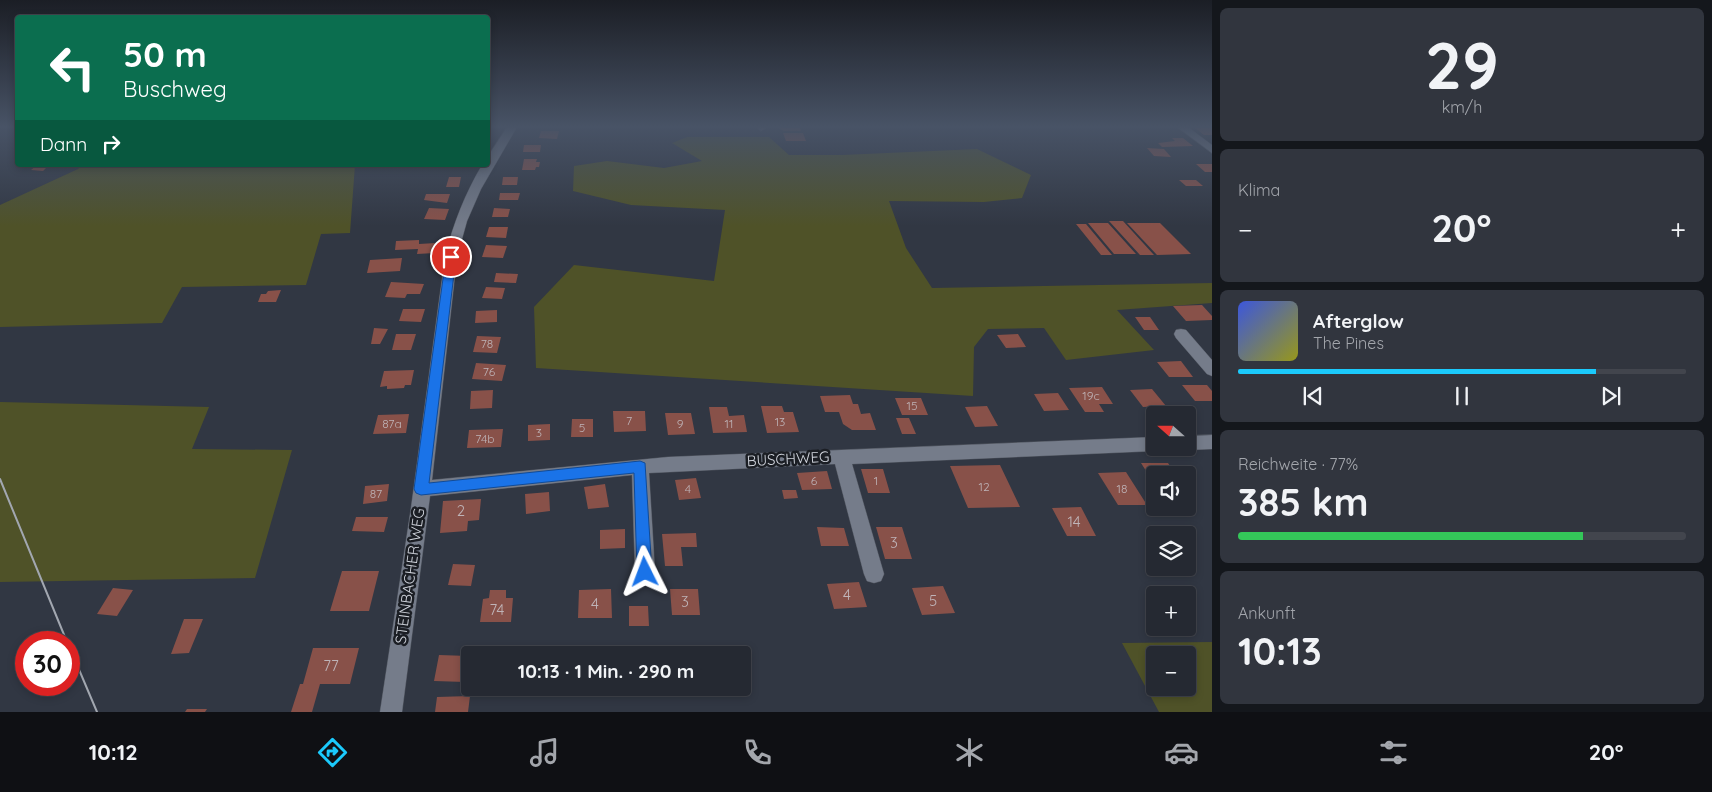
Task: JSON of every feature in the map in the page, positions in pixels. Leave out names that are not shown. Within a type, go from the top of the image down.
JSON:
[{"type":"street","name":"STEINBACHER WEG","points":[[391,712],[451,257],[459,224],[471,192],[487,167]]},
{"type":"street","points":[[1181,334],[1212,370]]},
{"type":"street","points":[[1196,443],[1212,442]]},
{"type":"street","name":"BUSCHWEG","points":[[421,489],[640,467],[841,456],[1146,444]]},
{"type":"street","points":[[841,456],[874,574]]},
{"type":"street","points":[[640,467],[645,572]]},
{"type":"green space","points":[[701,160],[1000,160],[1031,175],[1022,198],[984,202],[889,201],[906,248],[932,288],[1212,283],[1212,303],[1117,310],[1154,350],[1066,360],[1044,328],[988,329],[974,347],[973,396],[536,368],[534,307],[574,265],[714,281],[725,210],[631,205],[573,191],[574,166],[607,161],[664,168],[702,161]]},
{"type":"green space","points":[[80,167],[355,167],[350,233],[321,234],[306,285],[182,287],[162,323],[0,327],[0,205]]},
{"type":"green space","points":[[0,402],[209,407],[192,449],[292,450],[255,578],[0,582]]},
{"type":"green space","points":[[1212,642],[1212,712],[1159,712],[1150,696],[1196,696],[1196,646],[1146,646],[1146,688],[1122,643]]},
{"type":"building","points":[[524,160],[540,162],[539,167],[536,167],[535,170],[522,170]]},
{"type":"building","points":[[1196,164],[1212,164],[1212,172],[1205,172]]},
{"type":"building","points":[[35,167],[47,167],[43,171],[31,170]]},
{"type":"building","points":[[449,177],[461,177],[459,187],[446,187]]},
{"type":"building","points":[[503,177],[518,177],[517,185],[502,185]]},
{"type":"building","points":[[1179,180],[1196,180],[1203,186],[1186,186]]},
{"type":"building","points":[[500,193],[520,193],[518,200],[499,200]]},
{"type":"building","points":[[426,194],[450,194],[447,203],[424,200]]},
{"type":"building","points":[[429,208],[449,209],[445,220],[424,219]]},
{"type":"building","points":[[494,208],[510,209],[508,217],[492,217]]},
{"type":"building","points":[[1109,221],[1123,221],[1154,255],[1140,255]]},
{"type":"building","points":[[1088,223],[1108,223],[1136,254],[1114,254]]},
{"type":"building","points":[[1127,223],[1160,223],[1191,254],[1157,255]]},
{"type":"building","points":[[1076,224],[1086,224],[1112,255],[1101,255]]},
{"type":"building","points":[[489,227],[508,227],[506,238],[486,237]]},
{"type":"building","points":[[419,240],[419,244],[436,243],[435,253],[417,254],[418,249],[395,250],[396,241]]},
{"type":"building","points":[[486,245],[507,246],[503,258],[482,257]]},
{"type":"building","points":[[402,258],[400,271],[367,273],[370,260]]},
{"type":"building","points":[[496,273],[518,274],[516,283],[494,282]]},
{"type":"building","points":[[391,282],[424,284],[420,294],[407,294],[405,298],[385,297]]},
{"type":"building","points":[[486,287],[505,288],[502,299],[482,298]]},
{"type":"building","points":[[281,290],[276,302],[258,302],[261,294],[266,294],[268,291]]},
{"type":"building","points":[[1202,305],[1212,316],[1212,320],[1186,321],[1173,306]]},
{"type":"building","points":[[403,309],[425,309],[421,322],[399,321]]},
{"type":"building","points":[[497,310],[497,322],[475,323],[476,311]]},
{"type":"building","points":[[1135,317],[1150,317],[1159,330],[1144,330]]},
{"type":"building","points":[[374,328],[388,329],[380,344],[371,344]]},
{"type":"building","points":[[396,334],[416,334],[411,350],[392,350]]},
{"type":"building","points":[[1018,334],[1026,347],[1006,348],[997,335]]},
{"type":"building","points":[[477,336],[501,337],[497,353],[473,352]]},
{"type":"building","points":[[1181,361],[1193,377],[1169,377],[1157,362]]},
{"type":"building","points":[[476,363],[506,365],[502,381],[472,379]]},
{"type":"building","points":[[414,370],[411,385],[405,385],[404,388],[387,389],[387,386],[380,387],[384,371]]},
{"type":"building","points":[[1182,385],[1207,385],[1212,391],[1212,401],[1195,401]]},
{"type":"building","points":[[1102,387],[1113,404],[1099,404],[1104,412],[1085,412],[1069,388]]},
{"type":"building","points":[[1152,389],[1166,406],[1143,407],[1130,390]]},
{"type":"building","points":[[493,390],[492,408],[470,409],[471,391]]},
{"type":"building","points":[[1058,393],[1069,410],[1044,411],[1034,394]]},
{"type":"building","points":[[850,395],[853,404],[858,404],[861,414],[870,413],[876,430],[852,430],[843,424],[839,412],[825,412],[820,396]]},
{"type":"building","points":[[895,398],[921,398],[928,415],[902,415]]},
{"type":"building","points":[[761,406],[782,406],[784,412],[793,412],[799,432],[767,433]]},
{"type":"building","points":[[987,406],[998,426],[975,427],[965,407]]},
{"type":"building","points":[[709,407],[727,407],[729,416],[744,415],[747,432],[713,433]]},
{"type":"building","points":[[613,411],[645,411],[646,431],[614,432]]},
{"type":"building","points":[[665,413],[691,413],[695,434],[668,435]]},
{"type":"building","points":[[409,414],[406,433],[373,434],[378,415]]},
{"type":"building","points":[[896,418],[909,418],[916,434],[902,434]]},
{"type":"building","points":[[572,419],[593,419],[593,437],[571,437]]},
{"type":"building","points":[[550,424],[550,440],[528,441],[528,425]]},
{"type":"building","points":[[503,429],[501,447],[467,448],[469,430]]},
{"type":"building","points":[[1141,463],[1168,463],[1170,466],[1146,466],[1146,471]]},
{"type":"building","points":[[1000,465],[1020,507],[968,508],[950,466]]},
{"type":"building","points":[[861,469],[883,469],[890,493],[868,493]]},
{"type":"building","points":[[827,471],[832,489],[802,490],[797,473]]},
{"type":"building","points":[[1126,472],[1146,505],[1118,505],[1098,473]]},
{"type":"building","points":[[696,478],[701,498],[679,500],[675,480]]},
{"type":"building","points":[[389,484],[387,501],[363,504],[365,486]]},
{"type":"building","points":[[605,484],[609,507],[588,509],[584,487]]},
{"type":"building","points":[[782,490],[796,490],[798,498],[784,499]]},
{"type":"building","points":[[549,492],[550,511],[526,514],[525,494]]},
{"type":"building","points":[[481,499],[479,520],[468,521],[467,531],[440,533],[443,501]]},
{"type":"building","points":[[1081,507],[1096,536],[1067,536],[1052,508]]},
{"type":"building","points":[[356,517],[388,517],[384,532],[352,531]]},
{"type":"building","points":[[817,527],[844,528],[849,546],[821,546]]},
{"type":"building","points":[[876,527],[902,527],[912,559],[885,559]]},
{"type":"building","points":[[625,529],[625,548],[600,549],[600,530]]},
{"type":"building","points":[[696,533],[697,547],[681,547],[683,566],[665,566],[662,534]]},
{"type":"building","points":[[453,564],[475,565],[471,586],[448,585]]},
{"type":"building","points":[[342,571],[379,571],[369,611],[330,611]]},
{"type":"building","points":[[859,582],[867,607],[834,609],[827,584]]},
{"type":"building","points":[[943,586],[955,613],[922,615],[912,588]]},
{"type":"building","points":[[113,588],[133,590],[117,616],[97,614]]},
{"type":"building","points":[[611,589],[612,618],[578,618],[579,590]]},
{"type":"building","points":[[670,589],[698,589],[700,615],[672,615]]},
{"type":"building","points":[[490,590],[506,590],[506,598],[513,598],[511,622],[480,622],[483,599],[489,598]]},
{"type":"building","points":[[629,606],[648,606],[649,626],[629,626]]},
{"type":"building","points":[[184,619],[203,619],[189,653],[171,654]]},
{"type":"building","points":[[313,648],[359,648],[350,684],[320,684],[312,712],[291,712],[300,684],[303,684]]},
{"type":"building","points":[[439,655],[461,656],[461,682],[434,681]]},
{"type":"building","points":[[470,696],[468,712],[435,712],[437,697]]},
{"type":"building","points":[[187,709],[207,709],[205,712],[185,712]]},
{"type":"tram line","points":[[0,479],[62,631]]},
{"type":"tram line","points":[[80,672],[97,712]]},
{"type":"route","points":[[451,257],[421,489],[572,472],[640,467],[645,572]]}]
